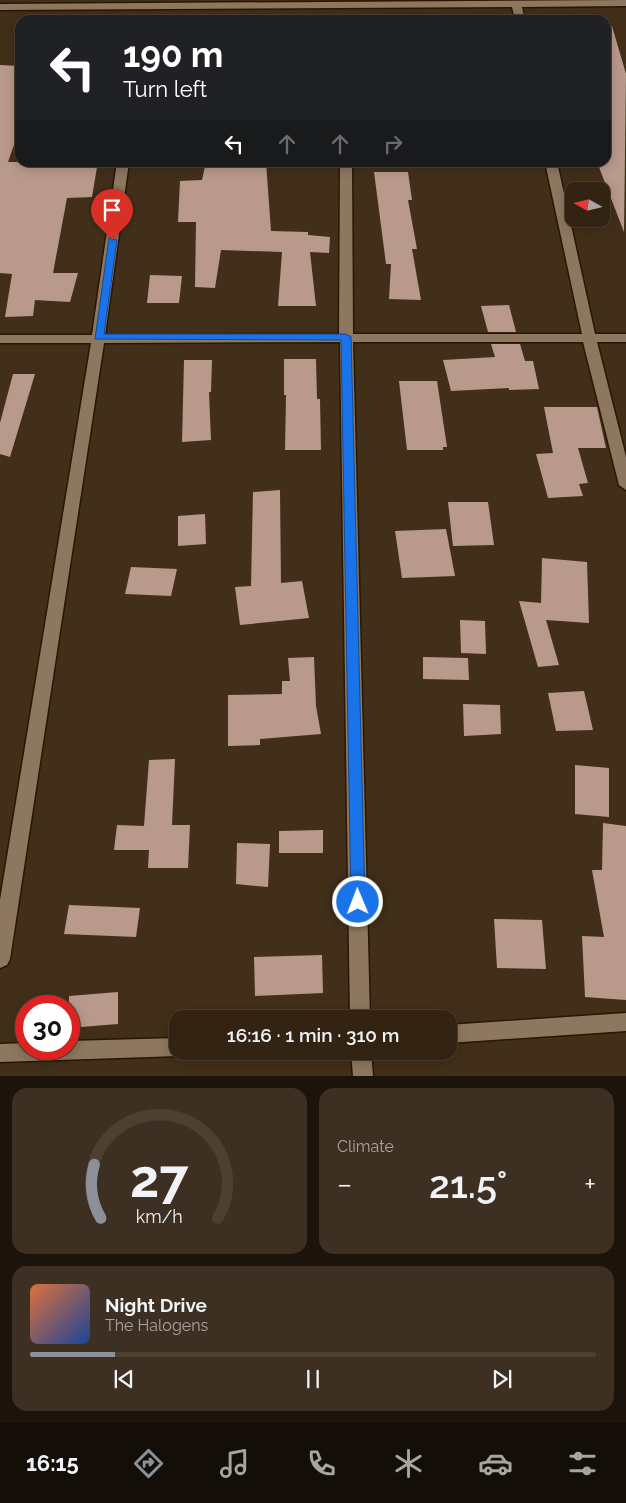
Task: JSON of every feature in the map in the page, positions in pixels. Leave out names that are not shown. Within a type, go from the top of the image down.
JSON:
[{"type":"street","points":[[516,2],[519,15]]},
{"type":"street","points":[[0,7],[146,3],[346,6],[516,2],[626,3]]},
{"type":"street","points":[[0,959],[98,337],[122,167]]},
{"type":"street","points":[[346,167],[346,337],[360,1010]]},
{"type":"street","points":[[552,167],[589,338],[626,485]]},
{"type":"street","points":[[0,339],[98,337],[626,338]]},
{"type":"street","points":[[457,1033],[626,1022]]},
{"type":"street","points":[[0,1054],[169,1047]]},
{"type":"street","points":[[362,1060],[363,1076]]},
{"type":"building","points":[[612,26],[626,74],[624,232],[610,196],[610,182],[605,182],[599,167],[611,167]]},
{"type":"building","points":[[0,65],[15,66],[15,142],[8,162],[15,162],[15,167],[97,167],[92,197],[67,198],[53,273],[78,273],[70,302],[35,300],[33,316],[5,317],[12,274],[0,273]]},
{"type":"building","points":[[205,167],[266,167],[271,231],[308,232],[308,235],[330,237],[329,253],[310,252],[316,306],[278,306],[282,252],[221,250],[215,288],[195,287],[196,222],[178,222],[180,181],[202,180]]},
{"type":"building","points":[[374,172],[408,172],[412,200],[408,200],[417,249],[412,249],[421,300],[389,299],[391,264],[386,264]]},
{"type":"building","points":[[150,275],[182,276],[179,303],[147,303]]},
{"type":"building","points":[[509,305],[516,332],[488,332],[481,306]]},
{"type":"building","points":[[491,344],[520,344],[525,361],[533,361],[539,389],[509,390],[509,388],[451,391],[443,360],[495,357]]},
{"type":"building","points":[[284,359],[316,359],[317,399],[320,399],[321,450],[285,450],[286,395],[284,395]]},
{"type":"building","points":[[184,360],[212,360],[211,392],[209,392],[211,440],[182,442]]},
{"type":"building","points":[[13,374],[35,374],[10,457],[0,454],[0,423]]},
{"type":"building","points":[[399,381],[437,381],[447,447],[443,447],[443,450],[407,450]]},
{"type":"building","points":[[544,407],[597,407],[606,448],[578,448],[588,483],[579,484],[583,496],[548,498],[536,454],[553,453]]},
{"type":"building","points":[[280,490],[281,583],[302,581],[309,618],[240,625],[235,587],[251,586],[253,492]]},
{"type":"building","points":[[448,502],[488,502],[494,545],[453,546]]},
{"type":"building","points":[[205,514],[206,544],[178,546],[178,516]]},
{"type":"building","points":[[446,529],[455,576],[402,578],[395,531]]},
{"type":"building","points":[[542,558],[587,562],[589,623],[546,620],[559,665],[538,667],[519,601],[541,603]]},
{"type":"building","points":[[131,567],[177,569],[171,596],[125,594]]},
{"type":"building","points":[[460,620],[485,621],[486,654],[461,653]]},
{"type":"building","points":[[314,657],[316,706],[321,734],[260,739],[260,745],[228,746],[228,695],[282,694],[282,681],[290,681],[288,658]]},
{"type":"building","points":[[423,657],[468,658],[469,680],[423,679]]},
{"type":"building","points":[[584,691],[593,730],[556,731],[548,693]]},
{"type":"building","points":[[463,704],[500,705],[501,734],[464,736]]},
{"type":"building","points":[[175,759],[172,825],[190,825],[188,868],[148,868],[149,850],[114,850],[117,825],[144,826],[149,760]]},
{"type":"building","points":[[575,765],[609,768],[609,817],[575,814]]},
{"type":"building","points":[[603,823],[626,826],[626,1000],[585,997],[582,936],[604,937],[592,870],[602,870]]},
{"type":"building","points":[[323,830],[323,853],[279,853],[279,831]]},
{"type":"building","points":[[237,843],[270,844],[268,887],[236,884]]},
{"type":"building","points":[[69,905],[140,908],[136,937],[64,934]]},
{"type":"building","points":[[494,919],[542,920],[546,969],[497,968]]},
{"type":"building","points":[[322,955],[323,993],[255,996],[254,957]]},
{"type":"building","points":[[118,992],[118,1024],[80,1027],[80,995]]},
{"type":"route","points":[[112,240],[98,337],[346,337],[358,902]]}]
